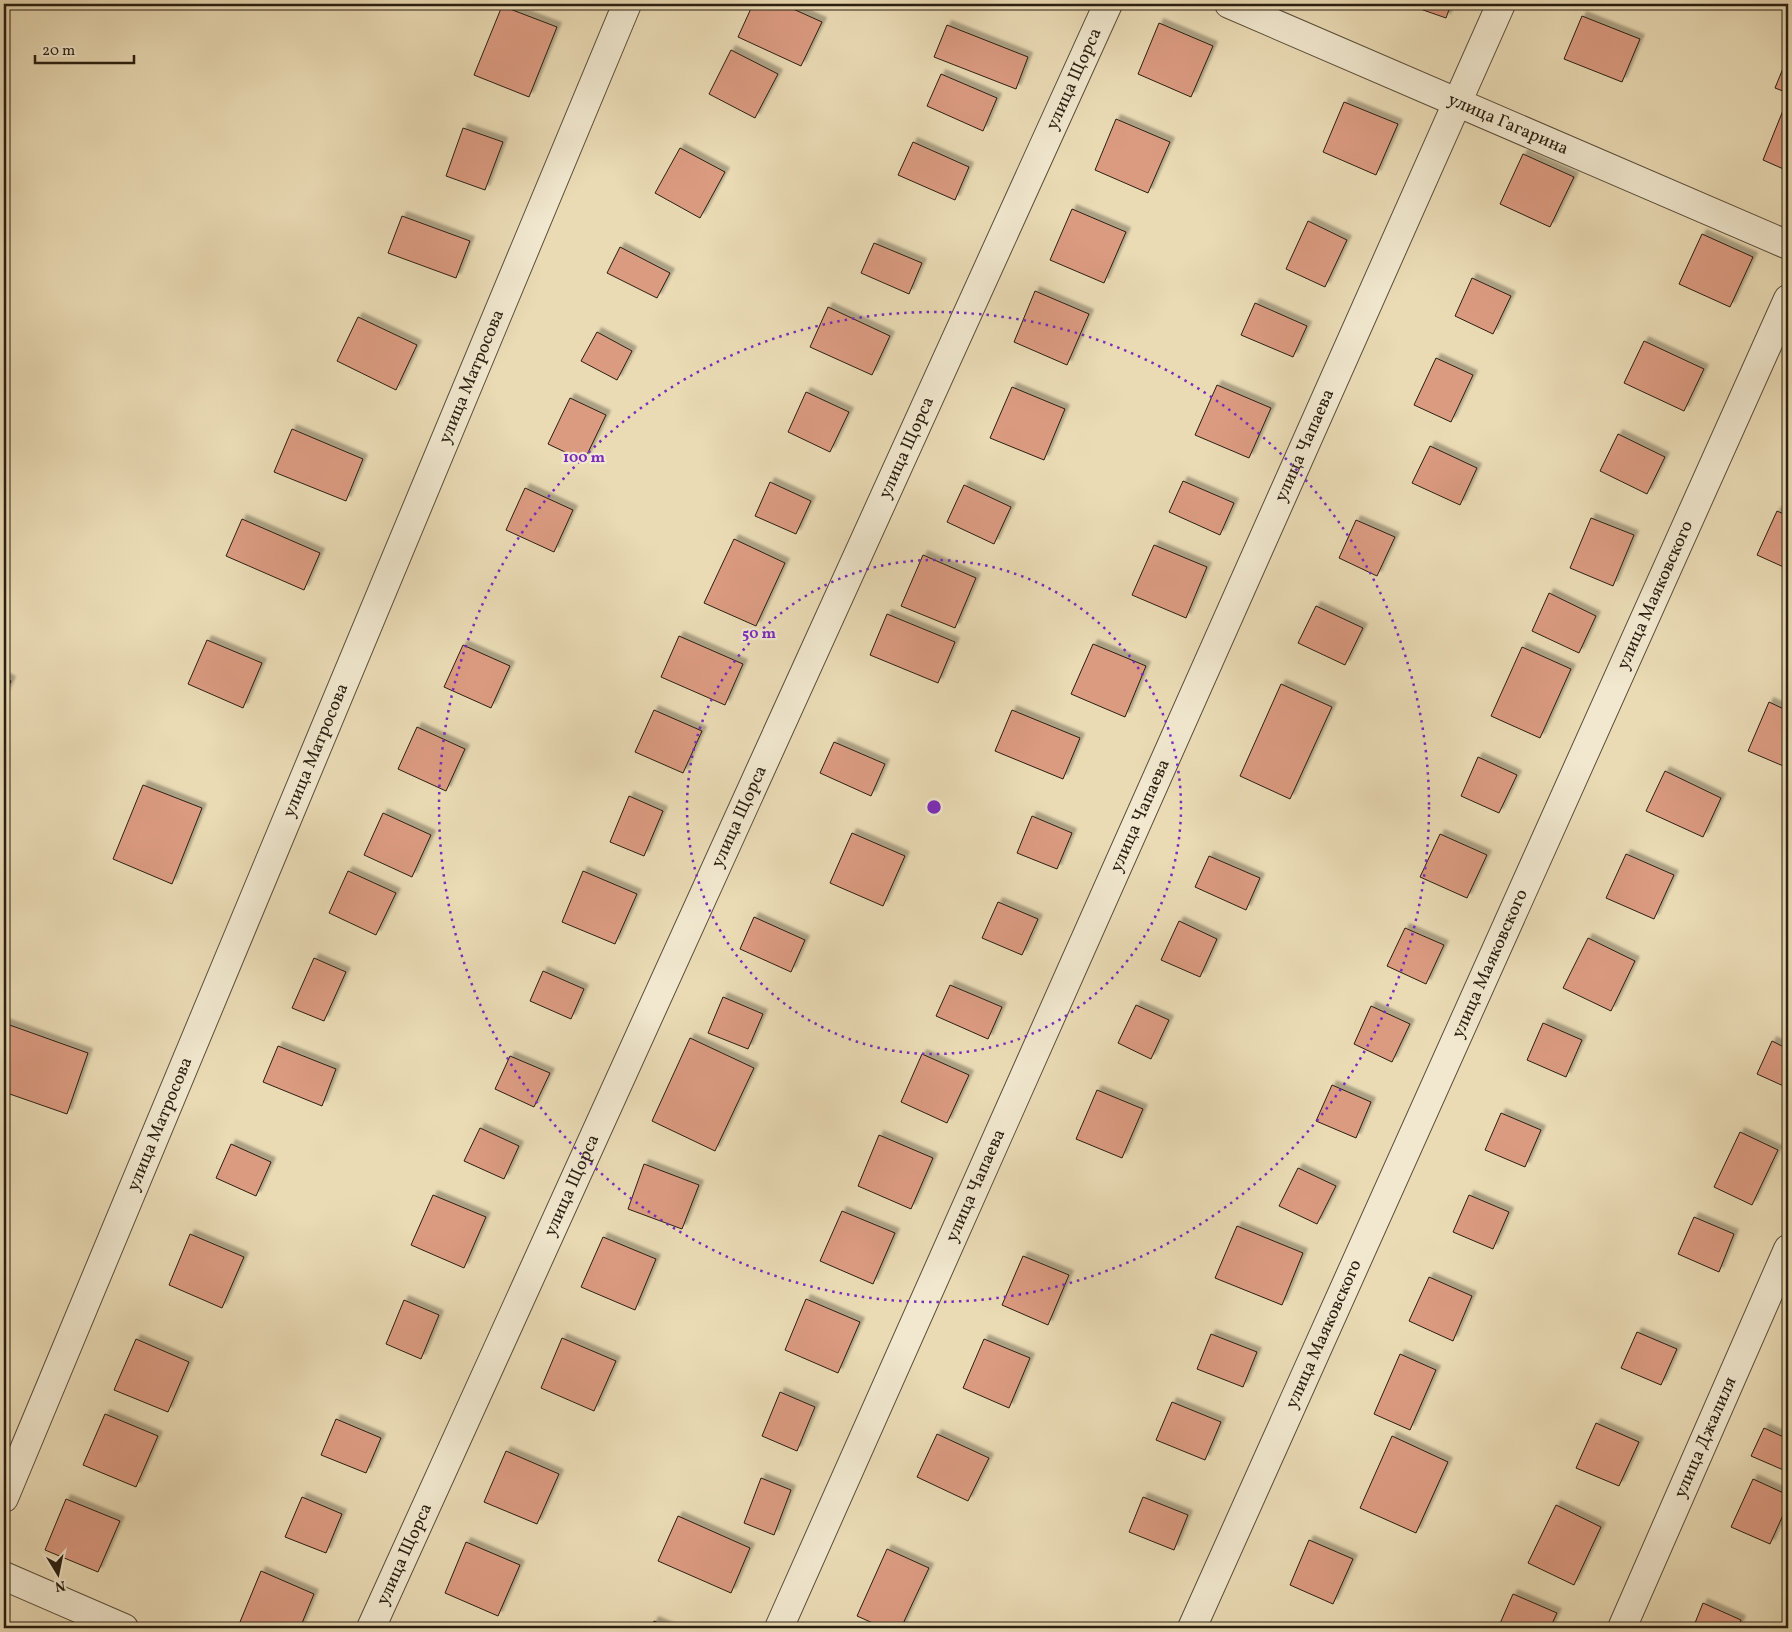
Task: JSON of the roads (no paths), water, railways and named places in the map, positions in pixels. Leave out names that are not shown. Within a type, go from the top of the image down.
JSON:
[{"type":"street","name":"улица Матросова","points":[[4,1498],[627,4]]},
{"type":"street","name":"улица Щорса","points":[[371,1628],[1108,4]]},
{"type":"street","name":"улица Гагарина","points":[[1229,4],[1788,245]]},
{"type":"street","name":"улица Чапаева","points":[[779,1628],[1501,4]]},
{"type":"street","name":"улица Маяковского","points":[[1192,1628],[1788,299]]},
{"type":"street","name":"улица Джалиля","points":[[1622,1628],[1788,1249]]},
{"type":"street","points":[[4,1576],[124,1628]]}]
